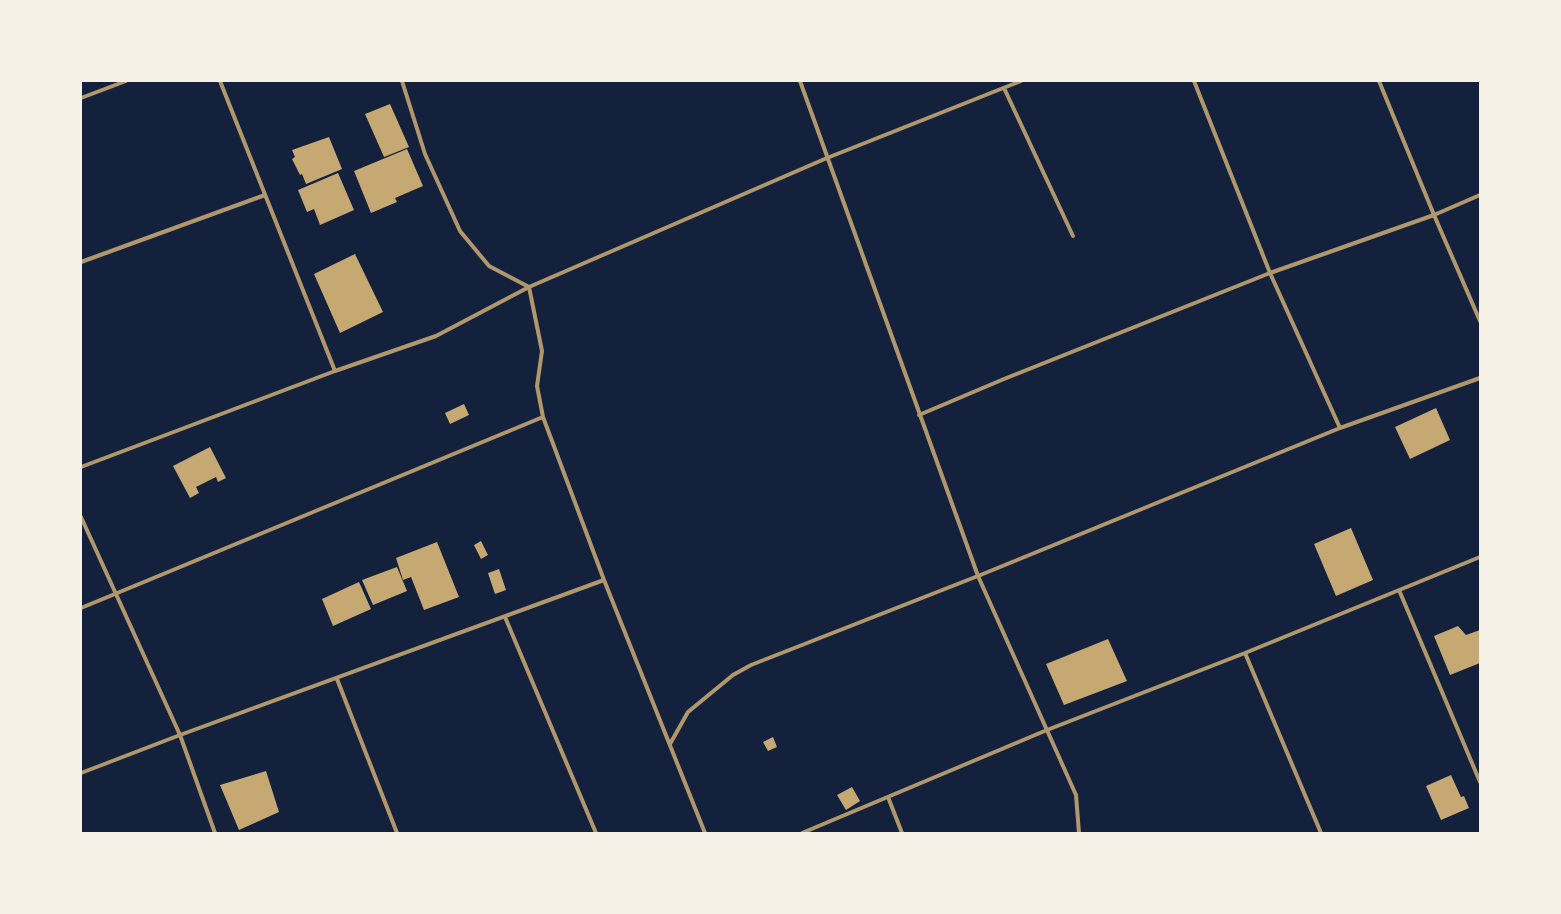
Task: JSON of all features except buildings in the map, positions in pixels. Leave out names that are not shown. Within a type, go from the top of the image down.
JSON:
[{"type":"street","points":[[81,98],[126,81]]},
{"type":"street","points":[[220,81],[336,371]]},
{"type":"street","points":[[402,81],[425,154],[460,231],[489,266],[529,287]]},
{"type":"street","points":[[800,81],[978,576],[1076,795],[1079,833]]},
{"type":"street","points":[[81,467],[336,371],[436,336],[529,287],[827,158],[1021,81]]},
{"type":"street","points":[[1194,81],[1270,273],[1340,428]]},
{"type":"street","points":[[1379,81],[1480,321]]},
{"type":"street","points":[[1004,88],[1073,236]]},
{"type":"street","points":[[81,262],[265,195]]},
{"type":"street","points":[[919,415],[1004,379],[1270,273],[1434,214],[1480,195]]},
{"type":"street","points":[[529,287],[542,351],[537,386],[542,417],[604,580],[705,833]]},
{"type":"street","points":[[670,744],[688,712],[733,675],[751,665],[978,576],[1340,428],[1480,378]]},
{"type":"street","points":[[81,608],[542,417]]},
{"type":"street","points":[[81,517],[180,735],[215,833]]},
{"type":"street","points":[[802,833],[1047,730],[1245,653],[1480,557]]},
{"type":"street","points":[[81,773],[180,735],[337,679],[604,580]]},
{"type":"street","points":[[1399,590],[1480,782]]},
{"type":"street","points":[[505,617],[596,833]]},
{"type":"street","points":[[1245,653],[1321,833]]},
{"type":"street","points":[[337,679],[397,833]]},
{"type":"street","points":[[888,797],[902,833]]}]
